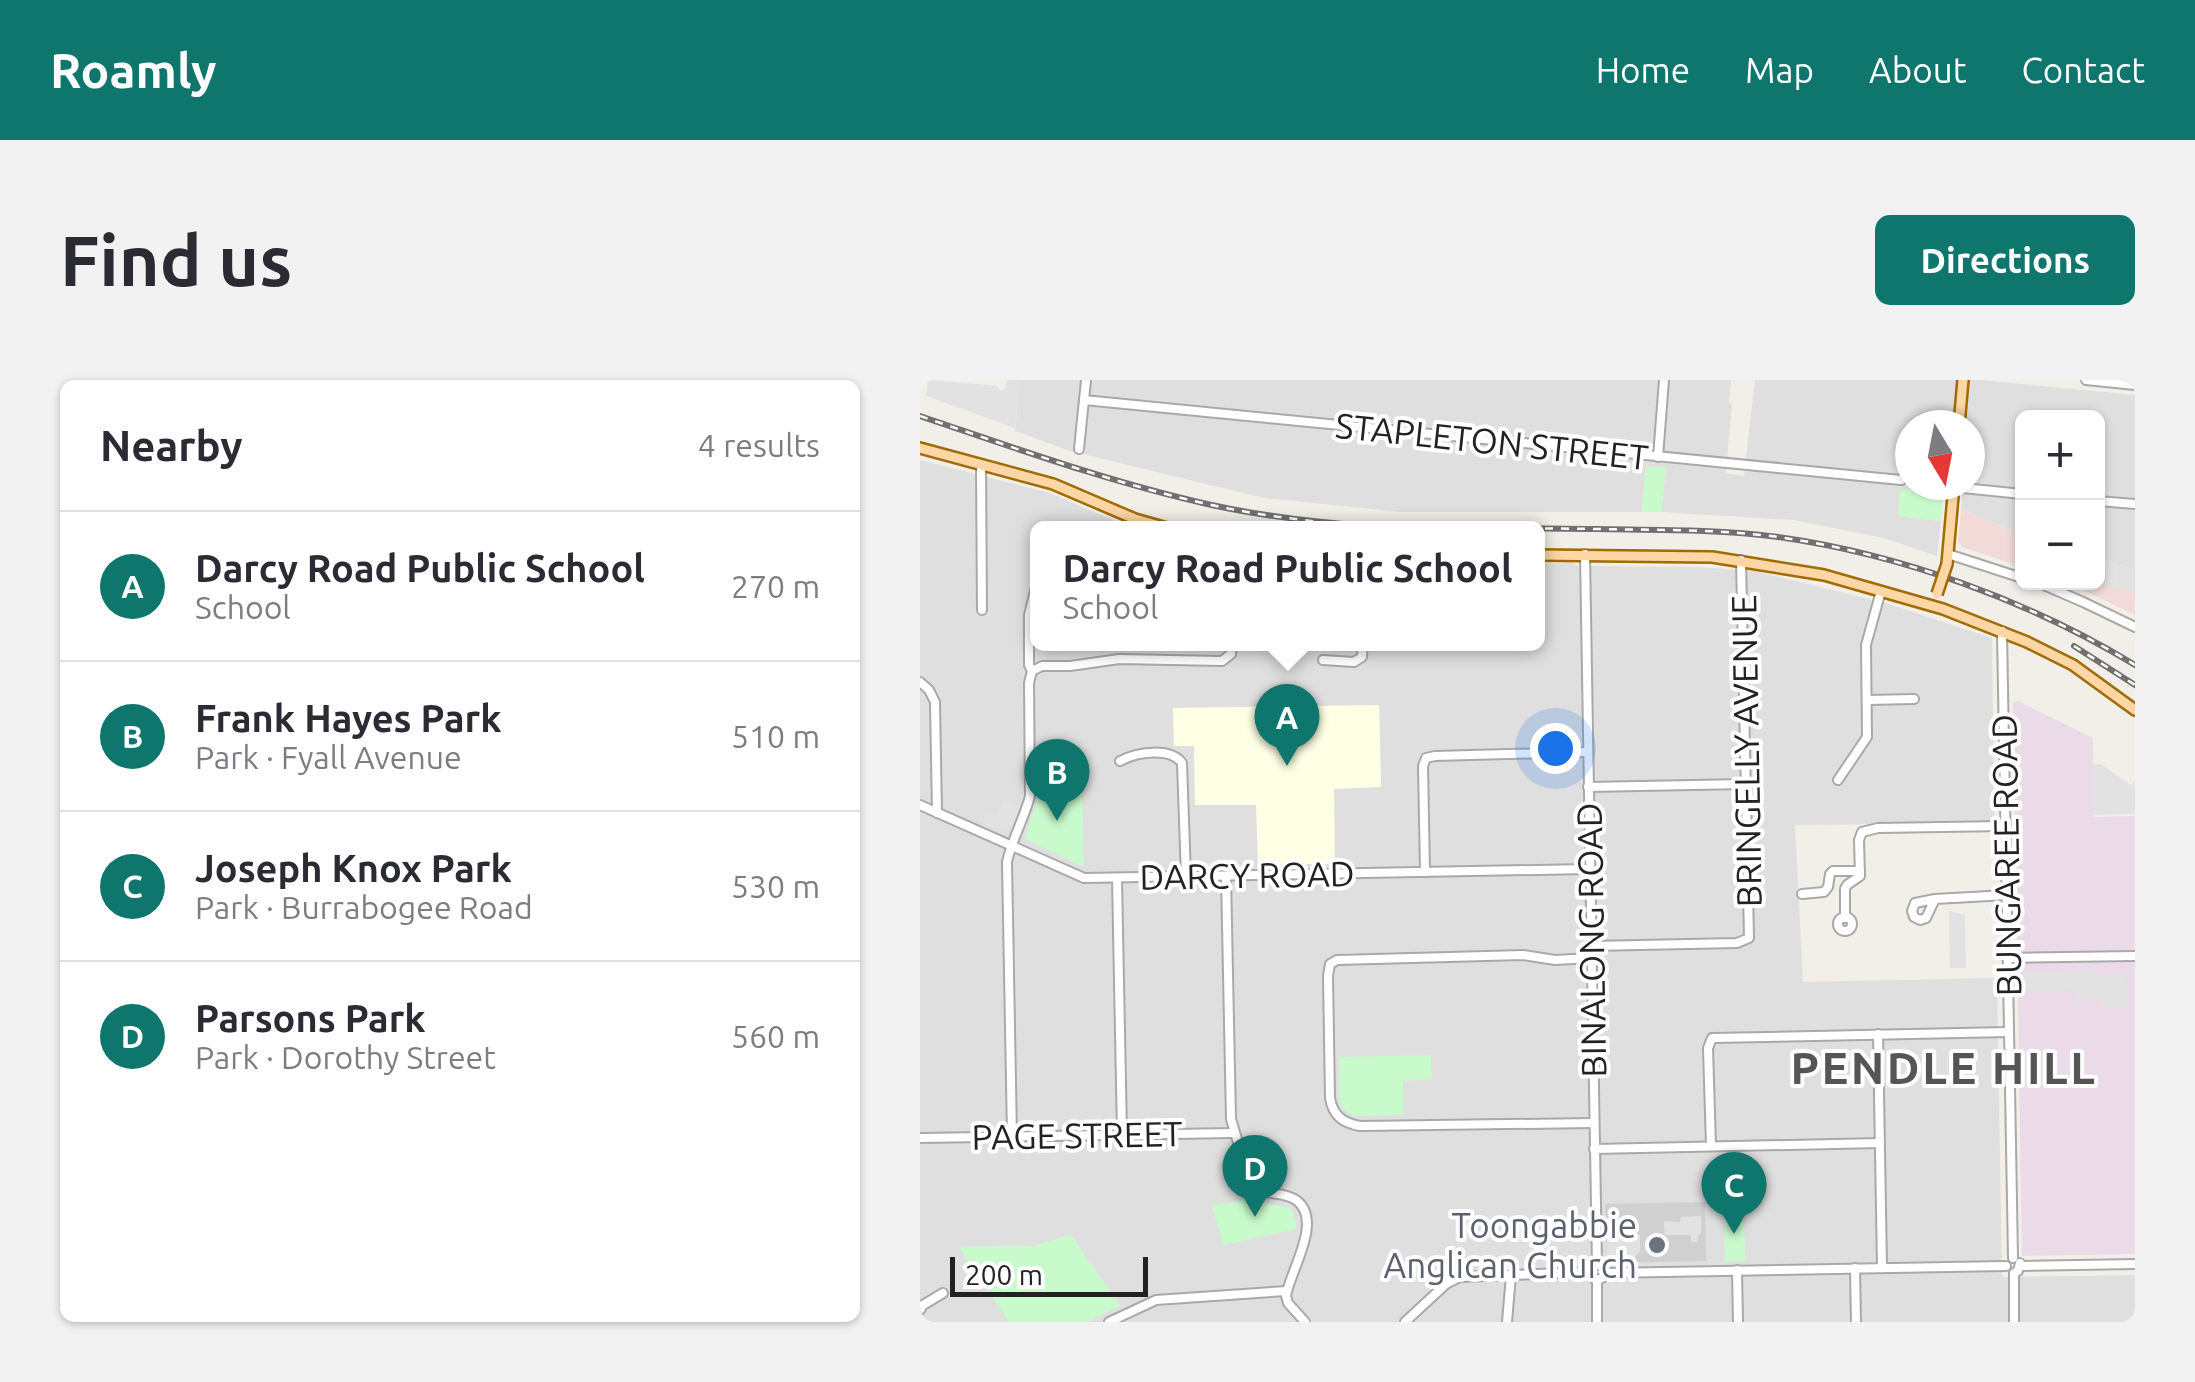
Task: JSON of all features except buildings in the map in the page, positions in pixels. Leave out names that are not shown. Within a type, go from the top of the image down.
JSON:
[{"type":"main road","points":[[1961,410],[1964,380]]},
{"type":"main road","points":[[920,448],[1053,484],[1142,521]]},
{"type":"main road","points":[[1933,606],[1947,559],[1953,500]]},
{"type":"main road","points":[[1545,555],[1712,557],[1824,575],[1933,606],[2002,631],[2073,665],[2135,710]]},
{"type":"street","points":[[1080,450],[1086,380]]},
{"type":"street","points":[[1658,457],[1664,380]]},
{"type":"street","points":[[2086,380],[2135,385]]},
{"type":"street","name":"STAPLETON STREET","points":[[1084,400],[1895,480]]},
{"type":"street","points":[[980,465],[982,610]]},
{"type":"street","points":[[1985,490],[2015,493]]},
{"type":"street","points":[[2105,502],[2135,504]]},
{"type":"street","name":"BINALONG ROAD","points":[[1584,554],[1597,1322]]},
{"type":"street","points":[[1947,559],[2015,576]]},
{"type":"street","name":"BRINGELLY AVENUE","points":[[1591,946],[1747,940],[1750,931],[1741,560]]},
{"type":"street","points":[[2054,590],[2135,628]]},
{"type":"street","points":[[1838,780],[1866,740],[1866,645],[1881,591]]},
{"type":"street","points":[[1012,1137],[1007,862],[1031,792],[1030,608]]},
{"type":"street","name":"BUNGAREE ROAD","points":[[2002,631],[2014,1322]]},
{"type":"street","points":[[1032,671],[1042,666],[1118,659],[1222,661],[1231,651]]},
{"type":"street","points":[[1323,660],[1354,662],[1362,657],[1362,651]]},
{"type":"street","points":[[920,682],[930,690],[935,702],[937,813]]},
{"type":"street","points":[[1867,700],[1914,699]]},
{"type":"street","points":[[1425,872],[1426,758],[1588,752]]},
{"type":"street","points":[[1120,761],[1133,754],[1179,757],[1186,876]]},
{"type":"street","points":[[1588,788],[1745,784]]},
{"type":"street","name":"DARCY ROAD","points":[[920,805],[1080,877],[1589,869]]},
{"type":"street","points":[[1845,918],[1844,891],[1859,878],[1860,836],[1864,830],[2005,826]]},
{"type":"street","points":[[1802,894],[1824,892],[1833,871],[1860,870]]},
{"type":"street","points":[[1226,876],[1231,1119],[1251,1186],[1294,1199],[1304,1212],[1306,1238],[1286,1291],[1288,1303],[1305,1322]]},
{"type":"street","points":[[1117,878],[1122,1135]]},
{"type":"street","points":[[1935,899],[2006,895]]},
{"type":"street","points":[[1591,958],[1555,960],[1523,955],[1337,960],[1330,964],[1328,976],[1330,1098],[1335,1114],[1360,1126],[1594,1123]]},
{"type":"street","points":[[2008,958],[2135,956]]},
{"type":"street","points":[[1711,1146],[1708,1048],[1712,1038],[2009,1032]]},
{"type":"street","points":[[1878,1034],[1882,1268]]},
{"type":"street","name":"PAGE STREET","points":[[920,1138],[1234,1132]]},
{"type":"street","points":[[1594,1149],[1880,1144]]},
{"type":"street","points":[[1405,1322],[1456,1278],[2135,1264]]},
{"type":"street","points":[[1854,1268],[1856,1322]]},
{"type":"street","points":[[1737,1270],[1738,1322]]},
{"type":"street","points":[[1507,1322],[1511,1275]]},
{"type":"street","points":[[1109,1322],[1156,1300],[1286,1291]]},
{"type":"street","points":[[921,1306],[943,1293]]},
{"type":"shaded area","points":[[928,380],[998,386],[1000,391],[1005,389],[1007,380],[1020,380],[1015,428],[926,396]]},
{"type":"shaded area","points":[[1020,380],[1731,380],[1726,473],[1744,476],[1755,380],[1979,380],[2135,395],[2135,570],[2105,560],[2105,410],[2015,410],[2015,532],[1961,509],[1962,500],[1985,500],[1985,410],[1895,410],[1895,500],[1902,500],[1898,516],[1941,521],[1937,556],[1884,538],[1794,520],[1661,512],[1666,468],[1646,467],[1642,512],[1402,512],[1264,498],[1070,451],[1015,431]]},
{"type":"shaded area","points":[[920,460],[1050,493],[1115,521],[1030,521],[1030,651],[1545,651],[1545,564],[1573,563],[1754,571],[1889,604],[1992,638],[1994,823],[1795,825],[1803,982],[1997,978],[2002,1277],[2135,1275],[2135,1322],[1086,1322],[1120,1306],[1071,1235],[1034,1246],[960,1247],[1009,1322],[920,1322]],"holes":[[[1379,705],[1381,786],[1334,789],[1258,864],[1257,805],[1195,805],[1194,746]]]},
{"type":"shaded area","points":[[1961,509],[2015,532],[2015,565],[1962,547],[1958,541]]},
{"type":"shaded area","points":[[2105,560],[2135,570],[2135,593],[2105,584]]},
{"type":"shaded area","points":[[2105,584],[2135,593],[2135,615],[2083,590],[2105,590]]},
{"type":"shaded area","points":[[2018,701],[2093,738],[2094,817],[2135,816],[2135,1254],[2022,1256],[2013,703]]},
{"type":"shaded area","points":[[1379,705],[1381,787],[1334,789],[1335,864],[1258,864],[1256,805],[1195,805],[1194,746],[1174,746],[1173,708]]},
{"type":"shaded area","points":[[2101,764],[2131,785],[2135,781],[2135,814],[2094,815],[2093,765]]},
{"type":"shaded area","points":[[1003,799],[1019,806],[1007,833],[983,823],[985,810],[997,815]]},
{"type":"shaded area","points":[[1949,911],[1965,915],[1966,968],[1950,968]]},
{"type":"shaded area","points":[[2094,969],[2095,975],[2125,974],[2129,1007],[2101,1008],[2100,1000],[2075,1000],[2074,990],[2024,991],[2026,971]]},
{"type":"shaded area","points":[[1705,1202],[1706,1261],[1607,1263],[1605,1204]]},
{"type":"shaded area","points":[[1701,1216],[1698,1242],[1691,1242],[1691,1235],[1665,1235],[1664,1221],[1680,1222],[1681,1217]]},
{"type":"shaded area","points":[[1612,1230],[1635,1230],[1635,1235],[1640,1235],[1635,1262],[1613,1263],[1613,1256],[1607,1256],[1607,1237],[1612,1237]]},
{"type":"green space","points":[[1646,466],[1666,467],[1661,512],[1642,512]]},
{"type":"green space","points":[[1899,500],[1943,500],[1941,521],[1898,516]]},
{"type":"green space","points":[[1082,786],[1084,867],[1025,839],[1038,787]]},
{"type":"green space","points":[[1431,1055],[1432,1079],[1403,1081],[1404,1115],[1352,1116],[1340,1105],[1339,1057]]},
{"type":"green space","points":[[1243,1200],[1288,1207],[1297,1229],[1223,1245],[1212,1206]]},
{"type":"green space","points":[[1724,1207],[1744,1207],[1745,1261],[1725,1262]]},
{"type":"green space","points":[[1071,1235],[1120,1306],[1086,1322],[1009,1322],[959,1247],[1034,1246]]},
{"type":"railway","points":[[920,416],[1134,485],[1207,504],[1317,521]]},
{"type":"railway","points":[[1545,529],[1710,531],[1778,537],[1870,555],[2008,601],[2135,665]]},
{"type":"railway","points":[[2074,646],[2135,685]]},
{"type":"place","name":"Darcy Road Public School","points":[[1287,766]]},
{"type":"place","name":"Frank Hayes Park","points":[[1057,821]]},
{"type":"place","name":"Parsons Park","points":[[1255,1217]]},
{"type":"place","name":"Joseph Knox Park","points":[[1734,1234]]},
{"type":"place","name":"Toongabbie Anglican Church","points":[[1657,1245]]},
{"type":"district","name":"PENDLE HILL","points":[[1944,1067]]}]
